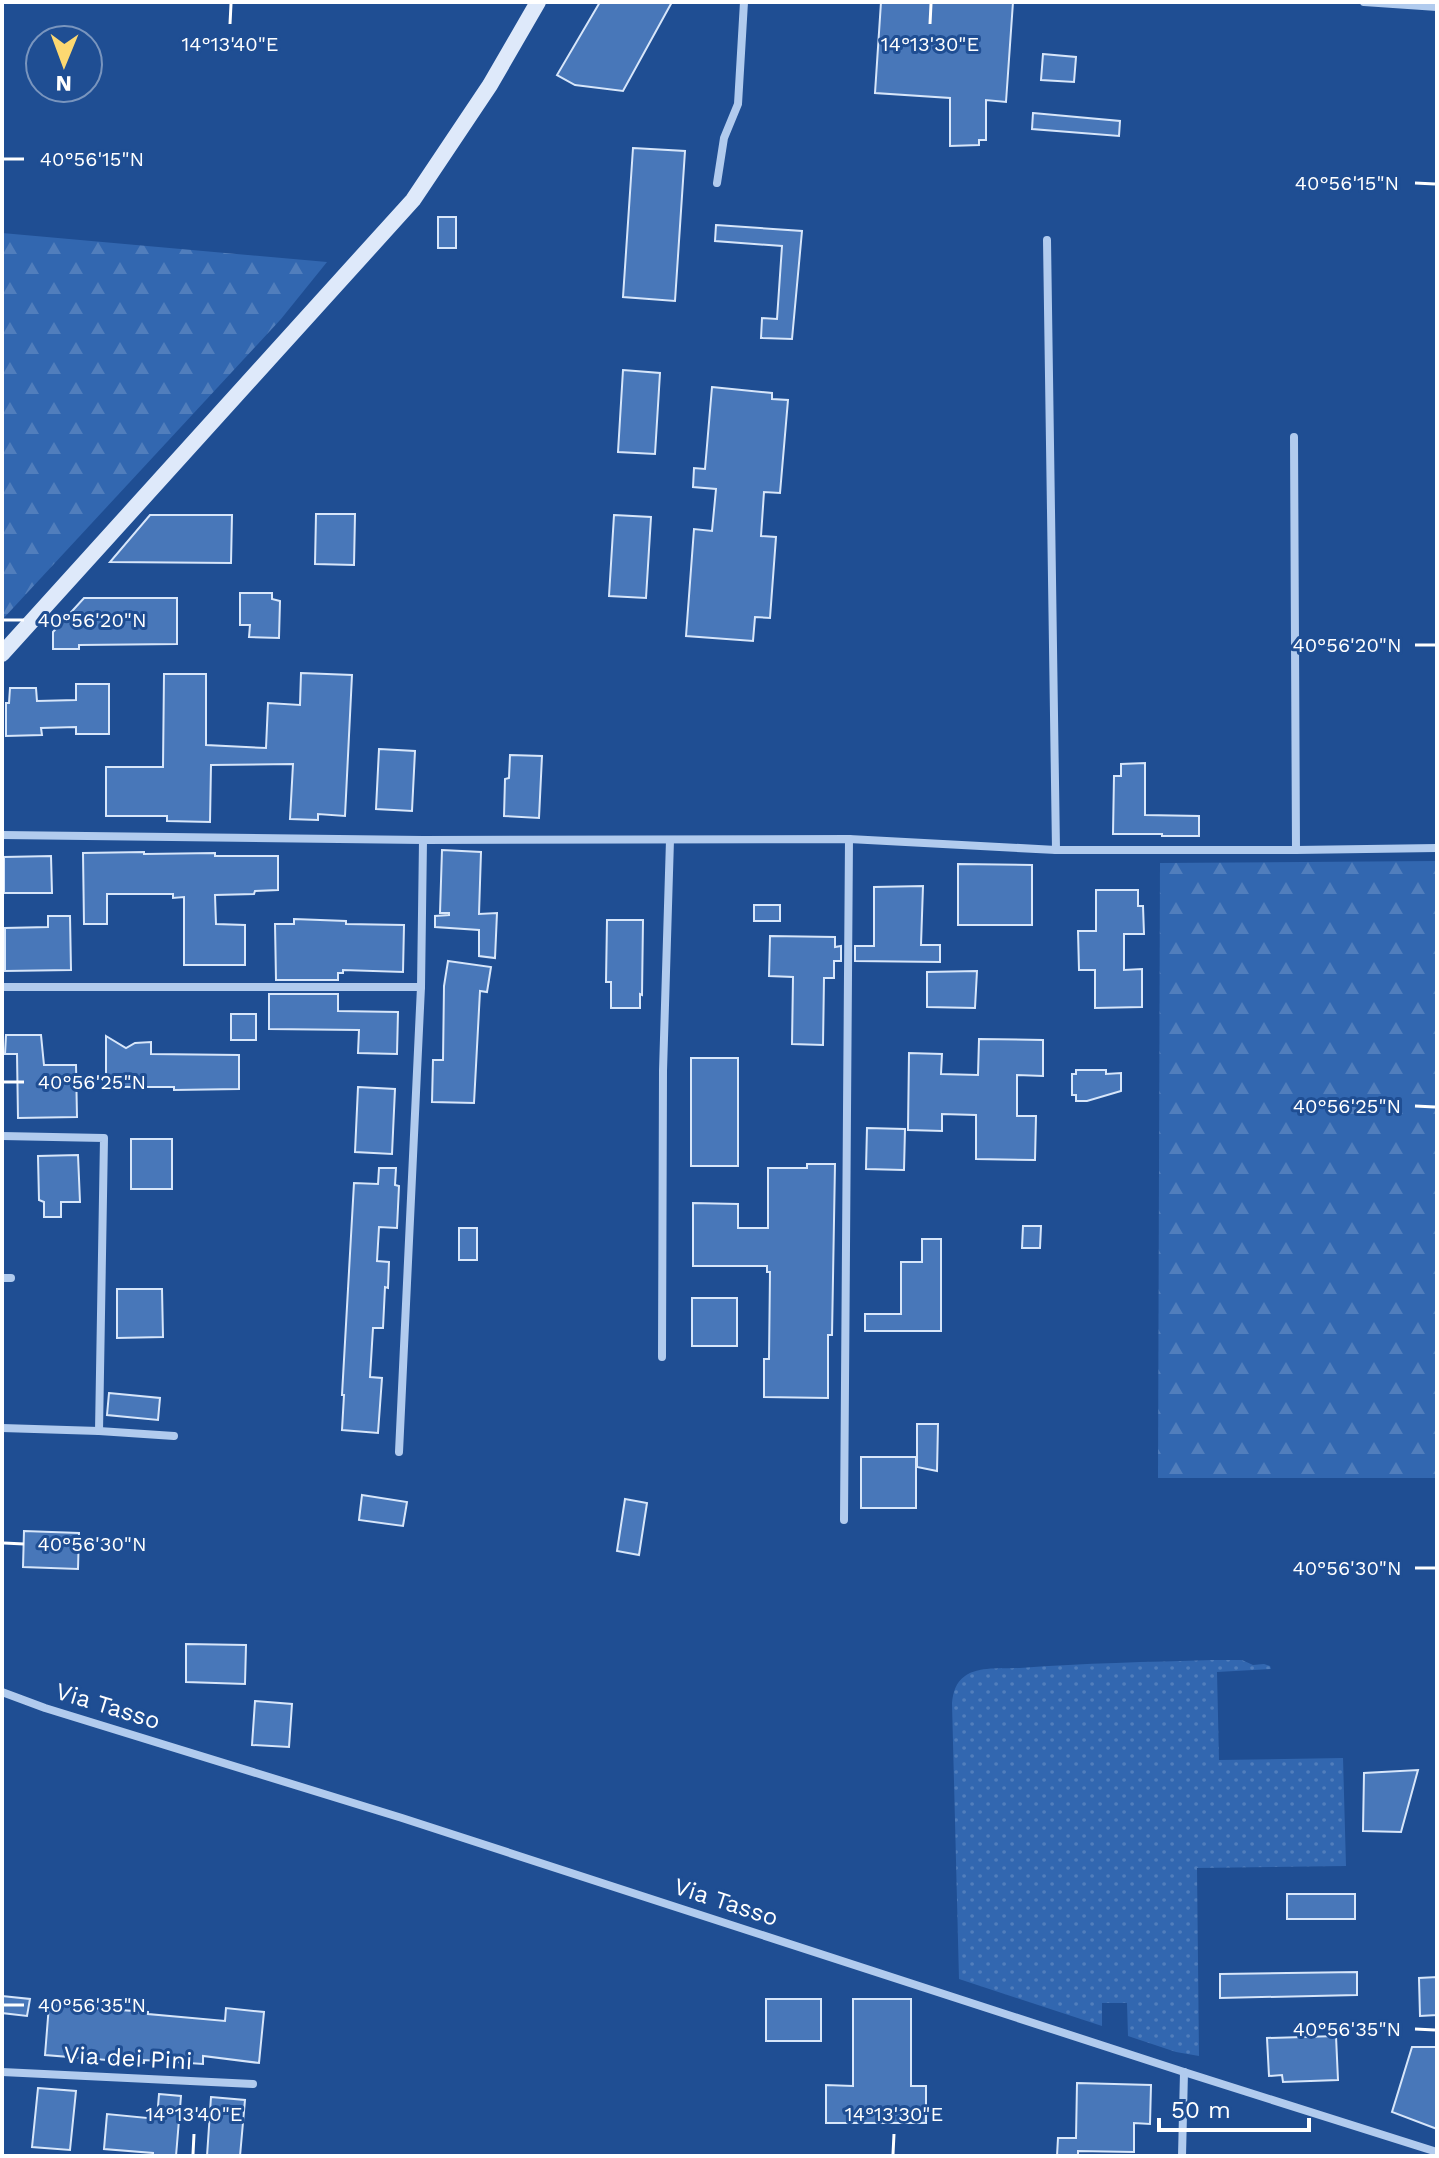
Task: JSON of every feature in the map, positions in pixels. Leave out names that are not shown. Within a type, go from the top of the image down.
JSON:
[{"type":"street","points":[[2,654],[413,200],[490,85],[538,2]]},
{"type":"street","points":[[717,183],[724,138],[738,104],[744,2]]},
{"type":"street","points":[[1364,2],[1437,7]]},
{"type":"street","points":[[1047,240],[1056,850]]},
{"type":"street","points":[[1294,437],[1296,850]]},
{"type":"street","points":[[2,835],[423,840],[849,839],[1056,850],[1437,848]]},
{"type":"street","points":[[844,1520],[849,839]]},
{"type":"street","points":[[399,1452],[421,987],[423,840]]},
{"type":"street","points":[[662,1357],[663,1071],[670,840]]},
{"type":"street","points":[[2,987],[421,987]]},
{"type":"street","points":[[2,1136],[104,1138],[99,1431]]},
{"type":"street","points":[[2,1428],[174,1436]]},
{"type":"street","name":"Via Tasso","points":[[2,1692],[1437,2152]]},
{"type":"street","name":"Via dei Pini","points":[[2,2072],[253,2084]]},
{"type":"street","points":[[1182,2156],[1184,2072]]},
{"type":"green space","points":[[2,233],[327,262],[281,319],[2,620]]},
{"type":"green space","points":[[1437,861],[1437,1478],[1158,1478],[1160,863]]},
{"type":"green space","points":[[1242,1660],[1253,1665],[1264,1664],[1271,1669],[1217,1672],[1219,1760],[1343,1758],[1346,1866],[1197,1868],[1199,2056],[1128,2036],[1127,2003],[1102,2003],[1102,2026],[959,1979],[952,1703],[959,1681],[971,1673],[992,1669]]},
{"type":"building","points":[[600,2],[672,2],[623,91],[575,85],[557,75]]},
{"type":"building","points":[[881,2],[1013,2],[1006,102],[986,100],[986,140],[979,140],[979,145],[950,146],[950,98],[875,93]]},
{"type":"building","points":[[1043,54],[1076,57],[1074,82],[1041,80]]},
{"type":"building","points":[[1033,113],[1120,121],[1119,136],[1032,129]]},
{"type":"building","points":[[633,148],[685,151],[675,301],[623,297]]},
{"type":"building","points":[[438,217],[456,217],[456,248],[438,248]]},
{"type":"building","points":[[716,225],[802,231],[792,339],[761,338],[762,318],[777,319],[782,246],[715,241]]},
{"type":"building","points":[[623,370],[660,373],[655,454],[618,452]]},
{"type":"building","points":[[712,387],[772,393],[772,399],[788,400],[780,493],[764,492],[761,536],[776,537],[770,618],[755,617],[753,641],[686,636],[694,529],[712,531],[716,489],[693,487],[694,468],[705,469]]},
{"type":"building","points":[[316,514],[355,514],[354,565],[315,564]]},
{"type":"building","points":[[150,515],[232,515],[231,563],[110,562]]},
{"type":"building","points":[[614,515],[651,517],[646,598],[609,596]]},
{"type":"building","points":[[240,593],[272,593],[272,599],[280,601],[279,638],[249,637],[250,625],[240,625]]},
{"type":"building","points":[[84,598],[177,598],[177,644],[79,645],[79,649],[53,649],[53,632]]},
{"type":"building","points":[[301,673],[352,675],[345,816],[318,814],[318,820],[290,819],[293,764],[211,765],[210,822],[167,821],[167,816],[106,816],[106,767],[163,767],[164,674],[206,674],[206,745],[266,748],[268,703],[300,705]]},
{"type":"building","points":[[76,684],[109,684],[109,734],[76,734],[76,727],[41,728],[42,735],[6,736],[6,703],[9,703],[10,688],[36,688],[37,701],[76,700]]},
{"type":"building","points":[[379,749],[415,751],[412,811],[376,809]]},
{"type":"building","points":[[510,755],[542,756],[539,818],[504,816],[505,779],[509,778]]},
{"type":"building","points":[[1145,763],[1145,815],[1199,816],[1199,836],[1113,834],[1114,776],[1121,776],[1121,764]]},
{"type":"building","points":[[442,850],[481,852],[479,914],[497,913],[495,958],[479,956],[479,930],[435,927],[435,916],[449,915],[440,913]]},
{"type":"building","points":[[83,853],[278,856],[278,890],[215,895],[216,924],[245,925],[245,965],[184,965],[184,897],[173,898],[173,894],[107,894],[107,924],[84,924]]},
{"type":"building","points":[[51,856],[52,893],[4,893],[4,857]]},
{"type":"building","points":[[958,864],[1032,865],[1032,925],[958,925]]},
{"type":"building","points":[[923,886],[921,945],[940,945],[940,962],[855,961],[855,946],[874,946],[874,887]]},
{"type":"building","points":[[1096,890],[1138,890],[1138,906],[1143,906],[1144,934],[1124,934],[1124,970],[1142,969],[1142,1007],[1095,1008],[1095,970],[1079,970],[1078,931],[1096,931]]},
{"type":"building","points":[[754,905],[780,905],[780,921],[754,921]]},
{"type":"building","points":[[48,916],[70,916],[71,970],[5,971],[5,928],[48,927]]},
{"type":"building","points":[[294,919],[404,925],[403,972],[343,970],[343,973],[338,973],[338,980],[276,980],[275,924],[294,924]]},
{"type":"building","points":[[607,920],[643,920],[640,1008],[611,1008],[611,982],[606,982]]},
{"type":"building","points":[[770,936],[835,937],[835,947],[841,946],[841,961],[834,961],[834,978],[824,978],[823,1045],[792,1044],[793,977],[769,976]]},
{"type":"building","points":[[448,961],[491,967],[487,992],[480,991],[474,1103],[432,1102],[433,1060],[443,1060],[444,986]]},
{"type":"building","points":[[977,971],[975,1008],[927,1007],[927,972]]},
{"type":"building","points":[[269,994],[338,994],[338,1011],[398,1012],[397,1054],[358,1053],[359,1030],[269,1029]]},
{"type":"building","points":[[231,1014],[256,1014],[256,1040],[231,1040]]},
{"type":"building","points":[[6,1035],[41,1035],[44,1065],[76,1065],[77,1117],[18,1118],[17,1054],[5,1054]]},
{"type":"building","points":[[106,1036],[126,1048],[135,1043],[151,1042],[151,1054],[239,1055],[239,1089],[106,1087]]},
{"type":"building","points":[[979,1039],[1043,1040],[1043,1076],[1017,1075],[1017,1116],[1036,1116],[1035,1160],[976,1159],[976,1115],[942,1114],[942,1131],[908,1130],[909,1053],[942,1054],[941,1074],[978,1075]]},
{"type":"building","points":[[691,1058],[738,1058],[738,1166],[691,1166]]},
{"type":"building","points":[[1076,1070],[1121,1073],[1121,1091],[1076,1101],[1076,1095],[1072,1095],[1072,1074],[1076,1074]]},
{"type":"building","points":[[358,1087],[395,1089],[392,1154],[355,1152]]},
{"type":"building","points":[[867,1128],[905,1129],[904,1170],[866,1169]]},
{"type":"building","points":[[131,1139],[172,1139],[172,1189],[131,1189]]},
{"type":"building","points":[[78,1155],[80,1202],[61,1202],[61,1217],[44,1217],[44,1202],[39,1200],[38,1156]]},
{"type":"building","points":[[807,1164],[835,1164],[828,1398],[764,1397],[764,1359],[769,1359],[770,1272],[767,1272],[767,1266],[693,1266],[693,1203],[738,1204],[738,1228],[768,1228],[768,1168],[807,1168]]},
{"type":"building","points":[[379,1168],[396,1168],[395,1185],[399,1186],[397,1228],[379,1227],[377,1261],[389,1262],[383,1328],[373,1328],[370,1377],[382,1378],[378,1433],[342,1430],[342,1395],[354,1183],[378,1184]]},
{"type":"building","points":[[1023,1226],[1041,1226],[1040,1248],[1022,1248]]},
{"type":"building","points":[[459,1228],[477,1228],[477,1260],[459,1260]]},
{"type":"building","points":[[922,1239],[941,1239],[941,1331],[865,1331],[865,1314],[901,1314],[901,1262],[922,1262]]},
{"type":"building","points":[[117,1289],[162,1289],[163,1337],[117,1338]]},
{"type":"building","points":[[692,1298],[737,1298],[737,1346],[692,1346]]},
{"type":"building","points":[[109,1393],[160,1398],[158,1420],[107,1415]]},
{"type":"building","points":[[917,1424],[938,1424],[937,1471],[917,1467]]},
{"type":"building","points":[[861,1457],[916,1457],[916,1508],[861,1508]]},
{"type":"building","points":[[362,1495],[407,1502],[403,1526],[359,1520]]},
{"type":"building","points":[[625,1499],[647,1503],[639,1555],[617,1551]]},
{"type":"building","points":[[24,1531],[79,1533],[78,1569],[23,1567]]},
{"type":"building","points":[[186,1644],[246,1645],[245,1684],[186,1682]]},
{"type":"building","points":[[255,1701],[292,1704],[289,1747],[252,1745]]},
{"type":"building","points":[[1418,1770],[1401,1832],[1363,1831],[1364,1773]]},
{"type":"building","points":[[1287,1894],[1355,1894],[1355,1919],[1287,1919]]},
{"type":"building","points":[[1357,1972],[1357,1995],[1220,1998],[1220,1974]]},
{"type":"building","points":[[1437,1977],[1437,2015],[1420,2016],[1419,1978]]},
{"type":"building","points":[[2,1996],[30,1999],[27,2016],[2,2013]]},
{"type":"building","points":[[766,1999],[821,1999],[821,2041],[766,2041]]},
{"type":"building","points":[[853,1999],[911,1999],[911,2086],[926,2086],[926,2123],[826,2123],[826,2085],[853,2086]]},
{"type":"building","points":[[49,2005],[225,2021],[226,2008],[264,2012],[259,2063],[203,2056],[203,2064],[45,2055]]},
{"type":"building","points":[[1336,2036],[1338,2080],[1283,2082],[1282,2075],[1269,2076],[1267,2038]]},
{"type":"building","points":[[1412,2047],[1437,2047],[1437,2129],[1392,2112]]},
{"type":"building","points":[[1077,2083],[1151,2085],[1150,2124],[1134,2123],[1134,2152],[1078,2151],[1078,2156],[1057,2156],[1058,2138],[1076,2138]]},
{"type":"building","points":[[38,2088],[76,2091],[70,2150],[32,2147]]},
{"type":"building","points":[[159,2094],[181,2096],[176,2156],[104,2149],[107,2114],[157,2119]]},
{"type":"building","points":[[211,2097],[245,2100],[240,2156],[207,2156]]}]
